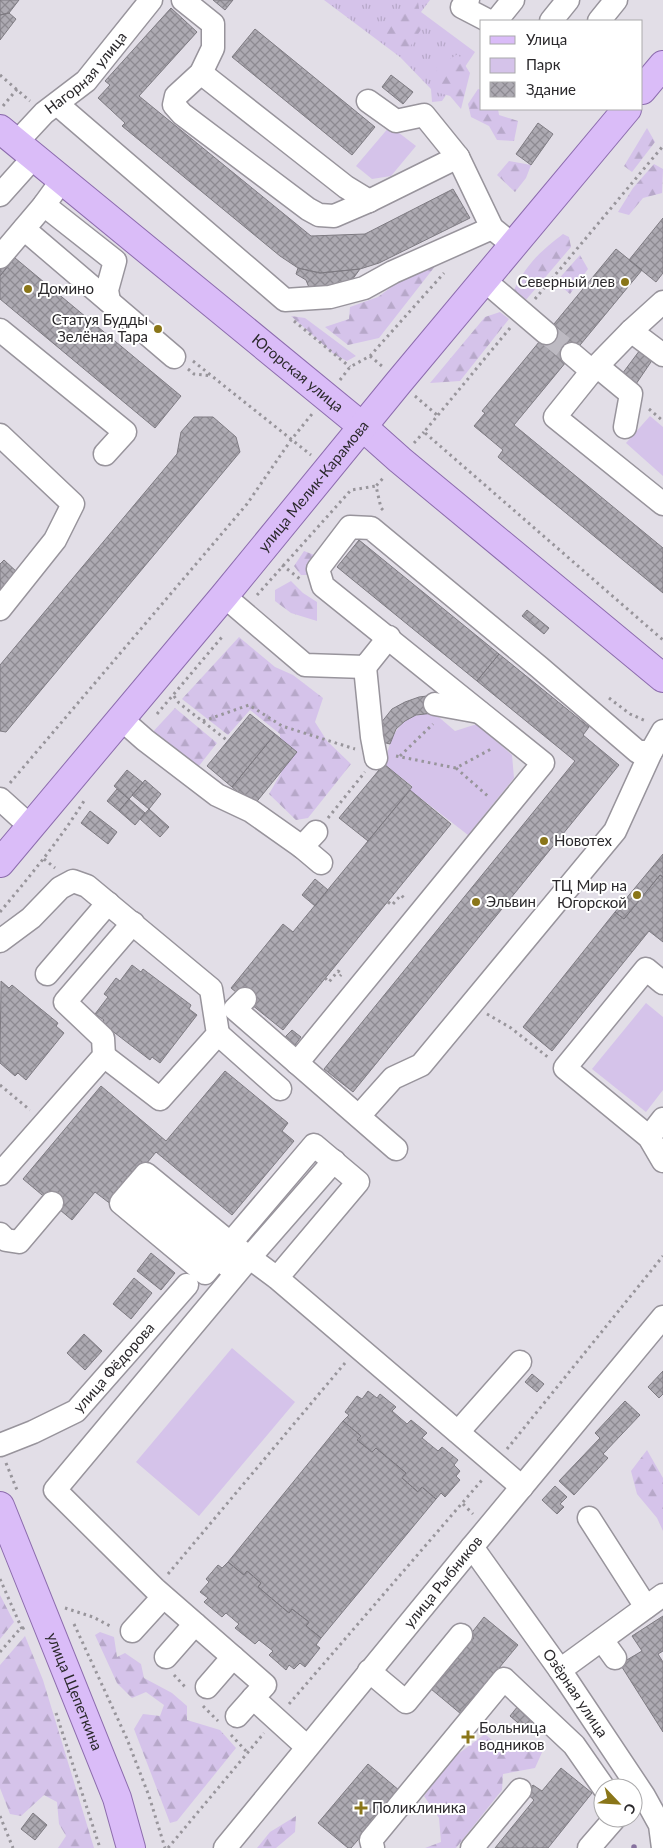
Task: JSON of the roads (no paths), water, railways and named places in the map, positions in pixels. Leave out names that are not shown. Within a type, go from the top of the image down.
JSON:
[{"type":"main road","points":[[643,89],[663,65]]},
{"type":"main road","name":"улица Мелик-Карамова","points":[[0,863],[31,827],[130,727],[233,604],[330,469],[363,427],[625,110]]},
{"type":"main road","name":"Югорская улица","points":[[17,142],[363,427],[400,460],[663,678]]},
{"type":"main road","name":"улица Щепеткина","points":[[9,1500],[4,1532],[114,1791],[131,1848]]},
{"type":"street","name":"Нагорная улица","points":[[0,195],[17,142],[44,113],[86,81],[151,0]]},
{"type":"street","points":[[183,0],[213,24],[213,48],[201,73],[176,96],[174,105],[182,114],[308,209],[319,215],[334,216],[458,157]]},
{"type":"street","points":[[468,0],[462,7],[486,20]]},
{"type":"street","points":[[497,20],[513,0]]},
{"type":"street","points":[[552,20],[568,0]]},
{"type":"street","points":[[600,20],[616,0]]},
{"type":"street","points":[[201,73],[346,187],[369,201]]},
{"type":"street","points":[[368,101],[396,121],[424,115],[458,157],[492,228],[513,245]]},
{"type":"street","points":[[57,104],[285,300],[330,297],[364,288],[393,272],[492,228]]},
{"type":"street","points":[[0,257],[44,205],[62,180]]},
{"type":"street","points":[[44,205],[115,261],[107,290],[109,301]]},
{"type":"street","points":[[24,229],[109,301],[182,357]]},
{"type":"street","points":[[484,280],[546,333]]},
{"type":"street","points":[[663,302],[595,368],[556,417],[663,504]]},
{"type":"street","points":[[0,330],[125,432],[105,454]]},
{"type":"street","points":[[631,331],[663,354]]},
{"type":"street","points":[[572,354],[631,394],[625,427]]},
{"type":"street","points":[[0,435],[73,504],[55,540],[0,609]]},
{"type":"street","points":[[297,1062],[543,763],[324,586],[318,569],[350,528],[371,528],[638,752],[659,741]]},
{"type":"street","points":[[233,604],[305,665],[365,667]]},
{"type":"street","points":[[376,758],[365,667],[388,637]]},
{"type":"street","points":[[443,706],[480,712]]},
{"type":"street","points":[[130,727],[217,795],[251,811],[315,833],[321,863]]},
{"type":"street","points":[[373,1122],[393,1078],[421,1065],[614,831],[659,741]]},
{"type":"street","points":[[3,793],[31,827]]},
{"type":"street","points":[[0,941],[31,918],[60,888],[73,881],[87,886],[211,989],[218,1034],[280,1089]]},
{"type":"street","points":[[47,974],[108,903]]},
{"type":"street","points":[[0,1174],[104,1056],[103,1038],[65,1002],[133,923]]},
{"type":"street","points":[[663,983],[646,969],[565,1068],[649,1137],[663,1160]]},
{"type":"street","points":[[244,999],[236,1009],[261,1023],[297,1062],[373,1122],[396,1150]]},
{"type":"street","points":[[104,1056],[160,1099],[218,1034]]},
{"type":"street","points":[[649,1137],[663,1119]]},
{"type":"street","points":[[224,1250],[314,1144],[358,1182],[277,1278]]},
{"type":"street","points":[[237,1716],[265,1685],[159,1593],[55,1490],[243,1265],[334,1161]]},
{"type":"street","points":[[134,1188],[243,1265],[277,1278],[522,1487]]},
{"type":"street","points":[[0,1234],[6,1240],[19,1242],[52,1203]]},
{"type":"street","name":"улица Фёдорова","points":[[2,1451],[33,1432],[76,1411],[187,1285]]},
{"type":"street","name":"улица Рыбников","points":[[225,1848],[472,1546],[663,1317]]},
{"type":"street","points":[[458,1432],[520,1362]]},
{"type":"street","points":[[560,1670],[655,1601],[589,1518]]},
{"type":"street","name":"Озёрная улица","points":[[472,1546],[560,1670],[625,1778]]},
{"type":"street","points":[[132,1631],[159,1593]]},
{"type":"street","points":[[166,1657],[195,1624]]},
{"type":"street","points":[[370,1671],[406,1702],[461,1635]]},
{"type":"street","points":[[602,1640],[615,1658]]},
{"type":"street","points":[[207,1687],[233,1657]]},
{"type":"street","points":[[373,1848],[371,1840],[504,1679],[574,1745],[597,1778]]},
{"type":"street","points":[[253,1698],[307,1747]]},
{"type":"street","points":[[472,1848],[520,1790]]},
{"type":"street","name":"Озёрная улица","points":[[643,1804],[661,1824],[662,1848]]},
{"type":"street","points":[[589,1848],[606,1828]]},
{"type":"tunnel","points":[[546,333],[572,354]]},
{"type":"place","name":"Северный лев","points":[[625,282]]},
{"type":"place","name":"Домино","points":[[28,289]]},
{"type":"place","name":"Статуя Будды Зелёная Тара","points":[[158,329]]},
{"type":"place","name":"Новотех","points":[[544,841]]},
{"type":"place","name":"ТЦ Мир на Югорской","points":[[637,895]]},
{"type":"place","name":"Эльвин","points":[[476,902]]},
{"type":"place","name":"Больница водников","points":[[468,1737]]},
{"type":"place","name":"Поликлиника","points":[[361,1808]]}]
